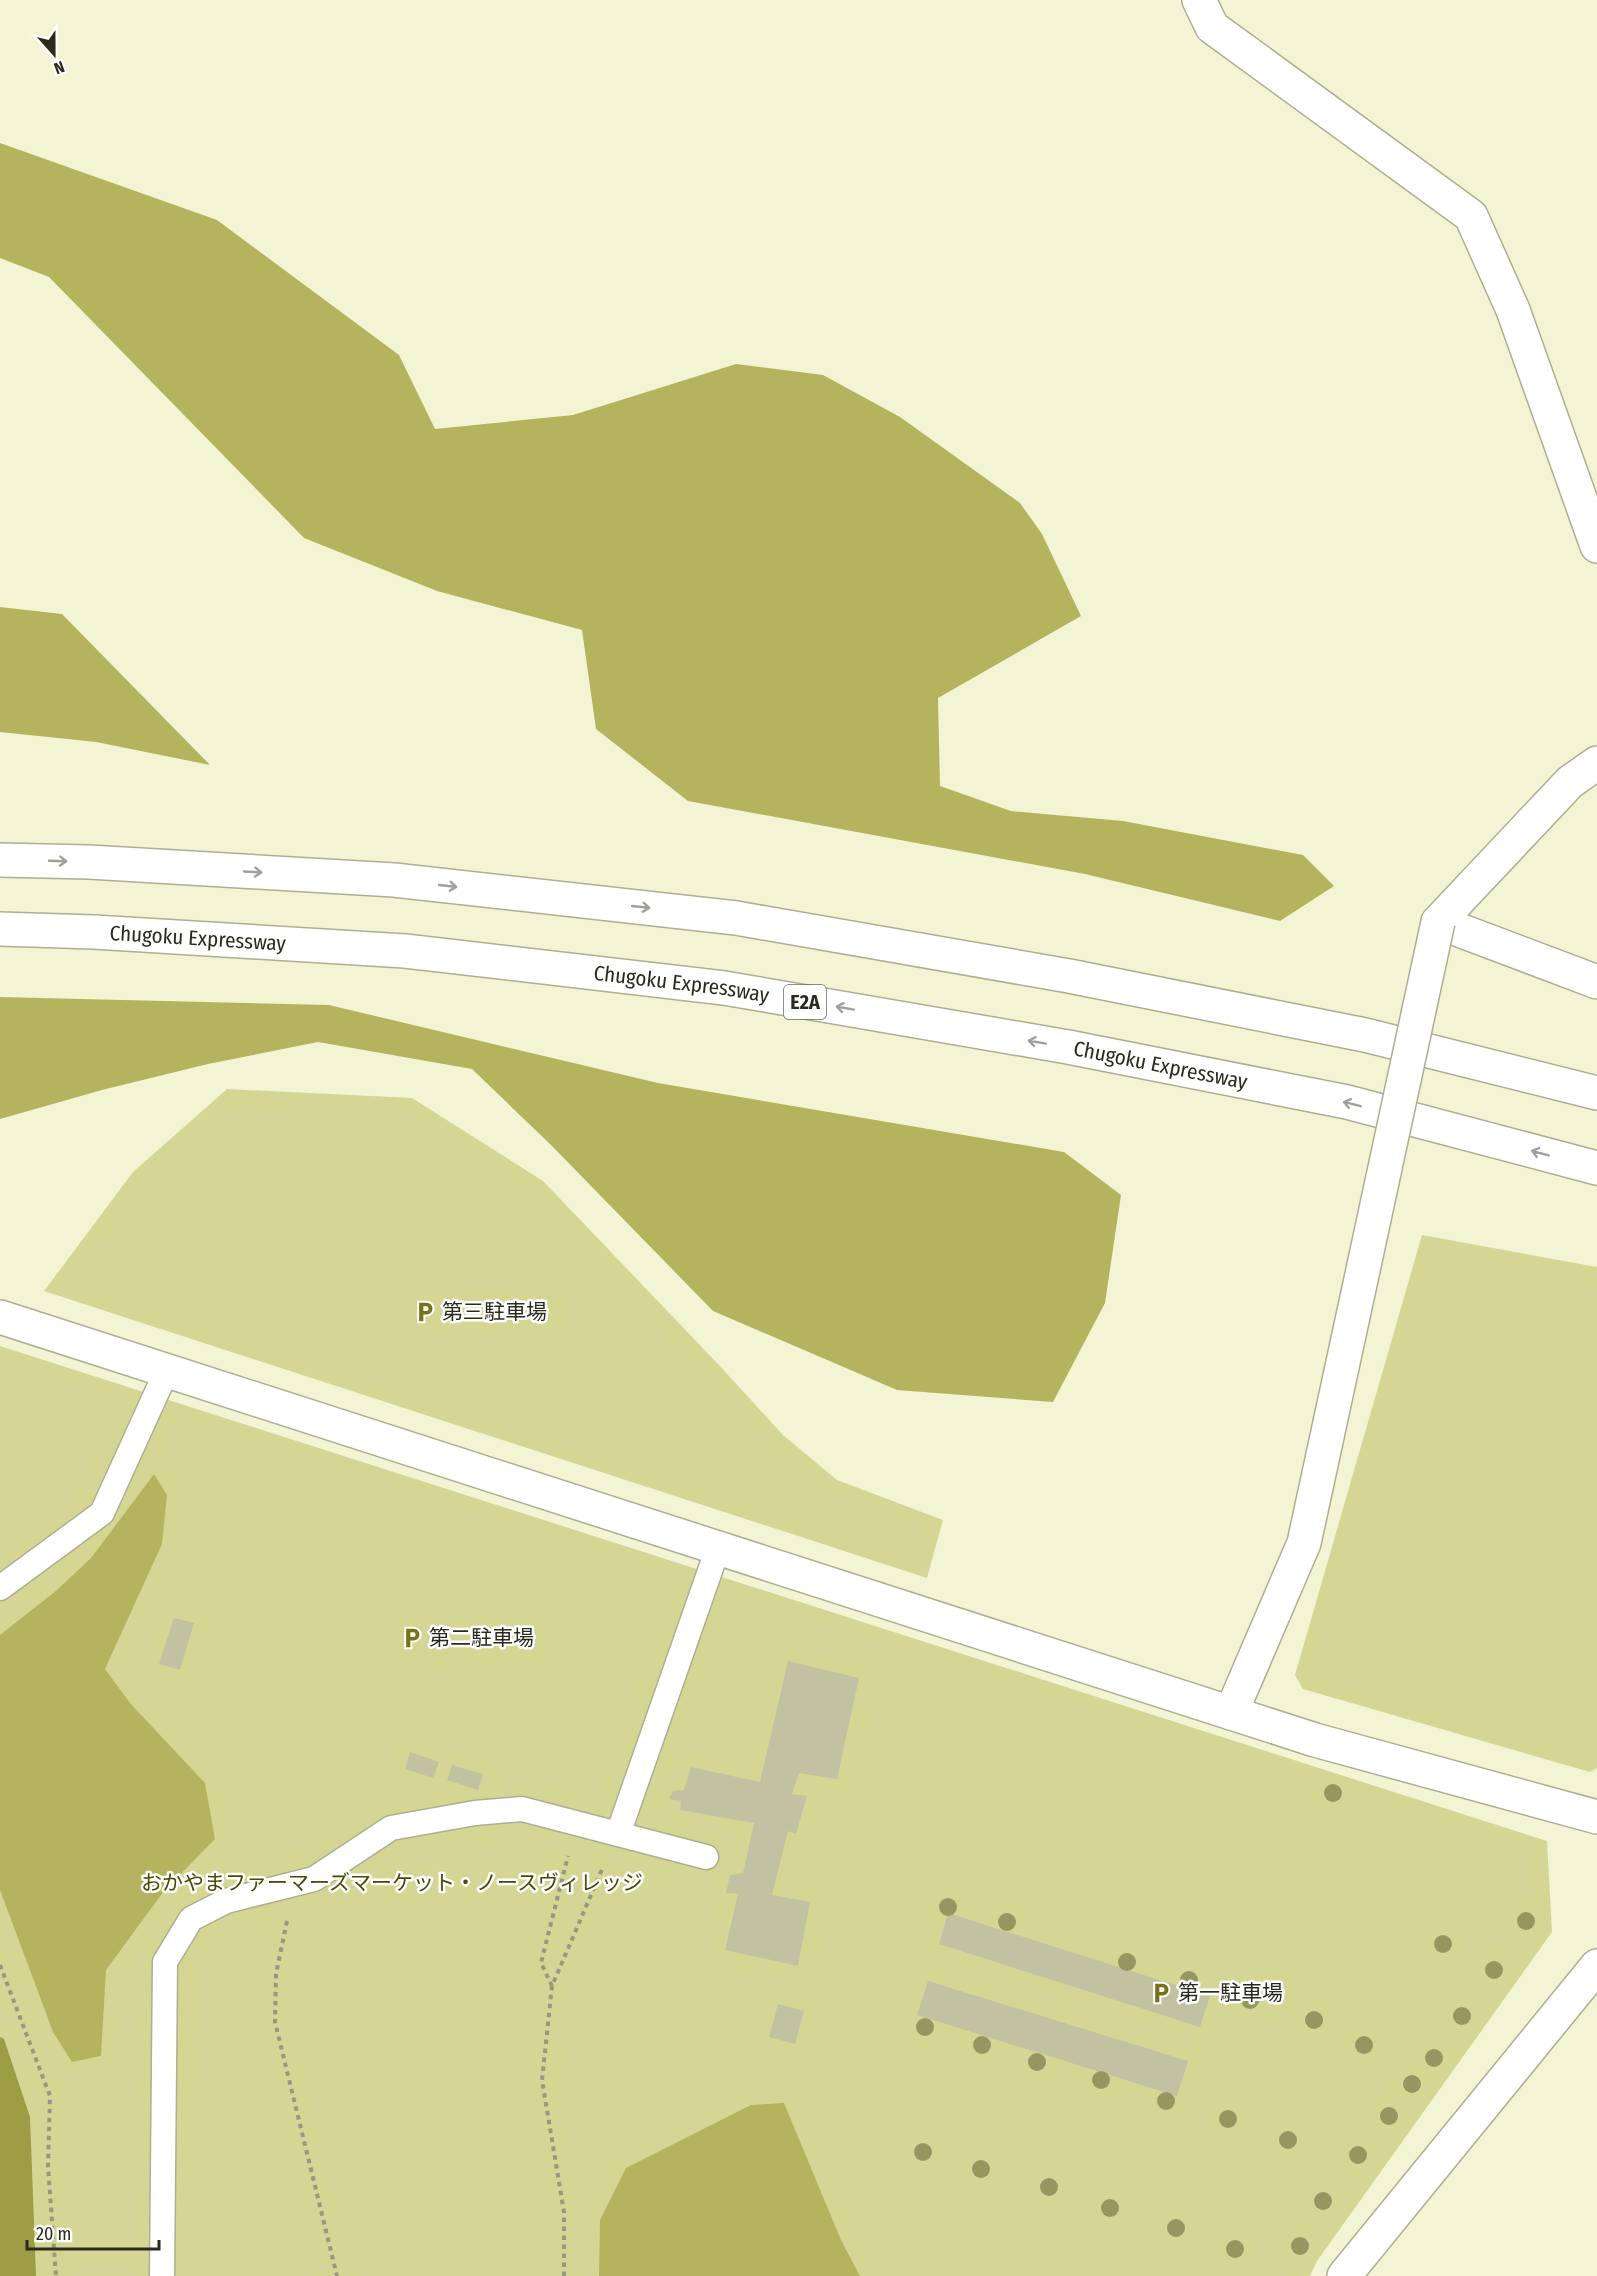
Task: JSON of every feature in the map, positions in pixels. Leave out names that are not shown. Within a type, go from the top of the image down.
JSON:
[{"type":"main road","points":[[1199,0],[1212,27],[1471,216],[1513,310],[1597,546]]},
{"type":"main road","points":[[1231,1713],[1304,1543],[1438,922],[1570,782],[1597,764]]},
{"type":"main road","points":[[0,860],[101,863],[394,880],[736,918],[1070,976],[1365,1035],[1597,1093]]},
{"type":"main road","points":[[1438,922],[1597,982]]},
{"type":"main road","name":"Chugoku Expressway","points":[[0,929],[94,932],[405,951],[724,988],[1057,1045],[1347,1102],[1597,1168]]},
{"type":"main road","points":[[0,1317],[1315,1740],[1597,1817]]},
{"type":"main road","points":[[1344,2276],[1597,1966]]},
{"type":"lane","points":[[0,1588],[102,1513],[167,1370]]},
{"type":"lane","points":[[618,1834],[718,1548]]},
{"type":"lane","points":[[162,2276],[165,1962],[191,1919],[226,1901],[314,1879],[392,1828],[475,1813],[522,1809],[706,1857]]},
{"type":"path","points":[[552,1986],[541,1963],[576,1823]]},
{"type":"path","points":[[564,2276],[564,2212],[542,2080],[552,1986],[618,1834]]},
{"type":"path","points":[[294,1884],[276,1974],[275,2022],[337,2276]]},
{"type":"path","points":[[0,1965],[50,2096],[48,2166],[56,2276]]},
{"type":"green space","name":"第三駐車場","points":[[227,1089],[412,1098],[543,1181],[783,1435],[837,1480],[943,1520],[927,1578],[44,1291],[133,1172]]},
{"type":"green space","points":[[1422,1235],[1597,1267],[1597,1768],[1590,1772],[1303,1689],[1295,1675]]},
{"type":"green space","name":"おかやまファーマーズマーケット・ノースヴィレッジ","points":[[0,1346],[1547,1841],[1552,1932],[1317,2261],[1310,2276],[0,2276]]},
{"type":"shaded area","points":[[0,143],[217,220],[399,355],[435,429],[573,415],[736,364],[823,375],[900,417],[1020,503],[1042,534],[1081,616],[938,698],[940,786],[1011,811],[1123,821],[1303,855],[1334,886],[1280,921],[1085,874],[688,801],[596,729],[582,630],[437,591],[304,538],[49,277],[0,258]]},
{"type":"shaded area","points":[[0,607],[62,614],[210,765],[96,742],[0,732]]},
{"type":"shaded area","points":[[0,997],[329,1005],[658,1083],[1064,1152],[1121,1195],[1105,1303],[1053,1402],[897,1390],[713,1311],[551,1145],[472,1069],[318,1042],[208,1064],[102,1090],[0,1119]]},
{"type":"shaded area","points":[[154,1474],[167,1495],[162,1544],[105,1669],[130,1703],[205,1783],[215,1839],[164,1891],[106,1970],[101,2056],[72,2062],[53,2032],[0,1890],[0,1635],[57,1590],[91,1558]]},
{"type":"shaded area","points":[[0,2037],[4,2039],[30,2117],[36,2276],[0,2276]]},
{"type":"shaded area","points":[[784,2103],[841,2240],[860,2276],[599,2276],[600,2220],[626,2168],[751,2105]]},
{"type":"building","points":[[174,1618],[194,1623],[180,1670],[159,1664]]},
{"type":"building","points":[[788,1661],[859,1678],[837,1779],[799,1773],[792,1794],[807,1796],[796,1834],[788,1831],[772,1895],[810,1902],[798,1966],[725,1950],[738,1894],[726,1893],[730,1875],[743,1873],[754,1823],[680,1810],[681,1801],[669,1799],[673,1791],[684,1790],[691,1767],[760,1782]]},
{"type":"building","points":[[410,1752],[439,1762],[433,1778],[405,1769]]},
{"type":"building","points":[[452,1765],[483,1774],[478,1790],[447,1780]]},
{"type":"building","points":[[948,1913],[1210,1996],[1200,2027],[939,1944]]},
{"type":"building","points":[[928,1981],[1188,2061],[1177,2096],[917,2015]]},
{"type":"building","points":[[778,2004],[804,2011],[795,2044],[769,2037]]},
{"type":"place","name":"第三駐車場","points":[[425,1312]]},
{"type":"place","name":"第二駐車場","points":[[412,1638]]},
{"type":"place","name":"第一駐車場","points":[[1161,1993]]}]
